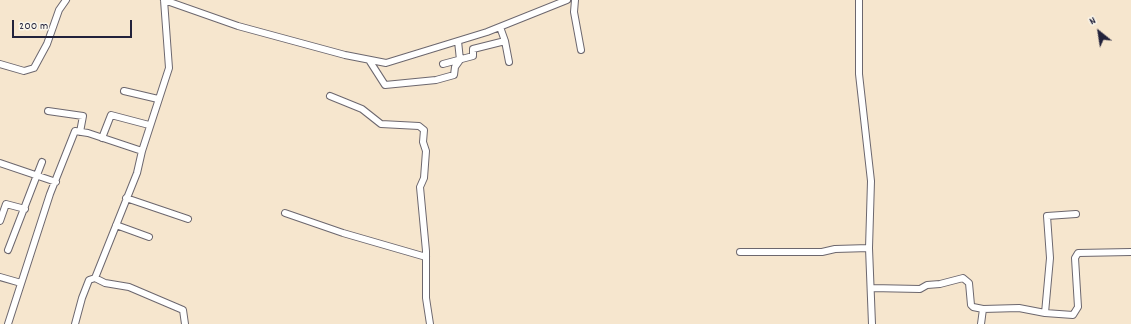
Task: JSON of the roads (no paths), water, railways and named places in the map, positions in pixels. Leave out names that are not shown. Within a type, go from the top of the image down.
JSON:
[{"type":"street","points":[[0,64],[24,72],[34,68],[47,44],[59,10],[66,0]]},
{"type":"street","points":[[95,278],[137,173],[149,125],[169,68],[164,0],[238,26],[345,55],[386,62],[500,27],[567,0]]},
{"type":"street","points":[[575,0],[574,12],[578,24],[581,50]]},
{"type":"street","points":[[859,0],[859,74],[871,181],[869,248],[872,324]]},
{"type":"street","points":[[500,27],[505,41],[509,62]]},
{"type":"street","points":[[369,60],[385,85],[412,84],[454,76],[455,67],[460,60],[458,41]]},
{"type":"street","points":[[443,64],[473,56],[473,49],[505,41]]},
{"type":"street","points":[[124,91],[158,99]]},
{"type":"street","points":[[330,96],[362,109],[381,124],[419,126],[424,130],[424,178],[420,187],[426,257],[426,298],[430,324]]},
{"type":"street","points":[[48,111],[83,116],[80,132]]},
{"type":"street","points":[[102,138],[111,115],[149,125]]},
{"type":"street","points":[[8,324],[56,182],[75,131],[142,151]]},
{"type":"street","points":[[8,250],[42,162]]},
{"type":"street","points":[[0,163],[56,182]]},
{"type":"street","points":[[126,198],[188,219]]},
{"type":"street","points":[[0,221],[6,204],[25,209]]},
{"type":"street","points":[[285,213],[343,233],[426,257]]},
{"type":"street","points":[[1045,313],[1050,258],[1047,216],[1076,214]]},
{"type":"street","points":[[116,225],[149,237]]},
{"type":"street","points":[[740,252],[822,252],[835,249],[869,248]]},
{"type":"street","points":[[871,288],[920,289],[927,285],[940,284],[963,278],[969,282],[971,305],[973,307],[983,309],[1019,308],[1045,313],[1073,315],[1078,307],[1075,258],[1078,253],[1131,252]]},
{"type":"street","points":[[0,277],[21,283]]},
{"type":"street","points":[[75,324],[82,298],[89,280],[95,278],[105,283],[130,287],[183,310],[185,324]]},
{"type":"street","points":[[981,324],[983,309]]}]
